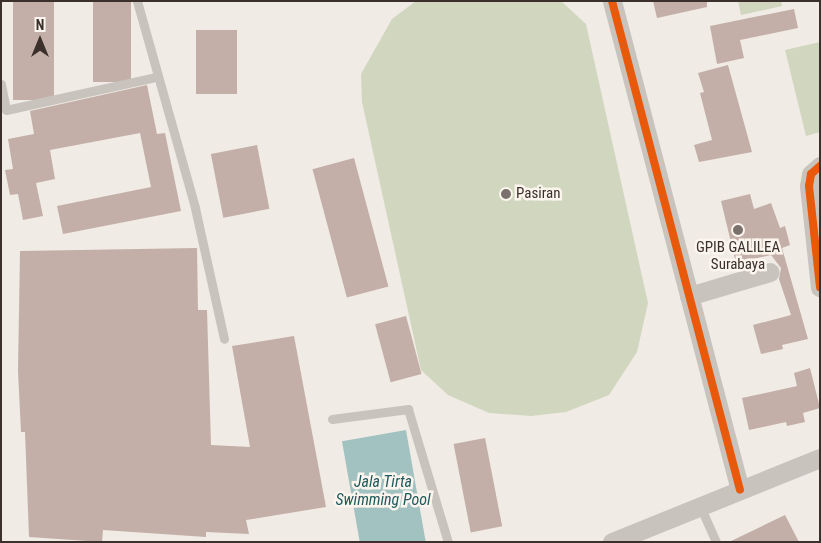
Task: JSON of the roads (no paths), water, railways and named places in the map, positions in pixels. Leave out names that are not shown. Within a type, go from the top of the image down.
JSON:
[{"type":"street","points":[[612,1],[740,490]]},
{"type":"street","points":[[820,166],[811,174],[809,186],[820,287]]},
{"type":"street","points":[[689,296],[770,272]]},
{"type":"street","points":[[612,542],[820,458]]},
{"type":"lane","points":[[137,1],[156,77],[195,208],[224,339]]},
{"type":"lane","points":[[1,84],[6,110],[156,77]]},
{"type":"lane","points":[[332,419],[408,409],[448,542]]},
{"type":"lane","points":[[700,506],[716,542]]},
{"type":"water","name":"Jala Tirta Swimming Pool","points":[[406,430],[426,542],[360,542],[342,441]]},
{"type":"place","name":"Pasiran","points":[[506,194]]},
{"type":"place","name":"GPIB GALILEA Surabaya","points":[[738,230]]}]
